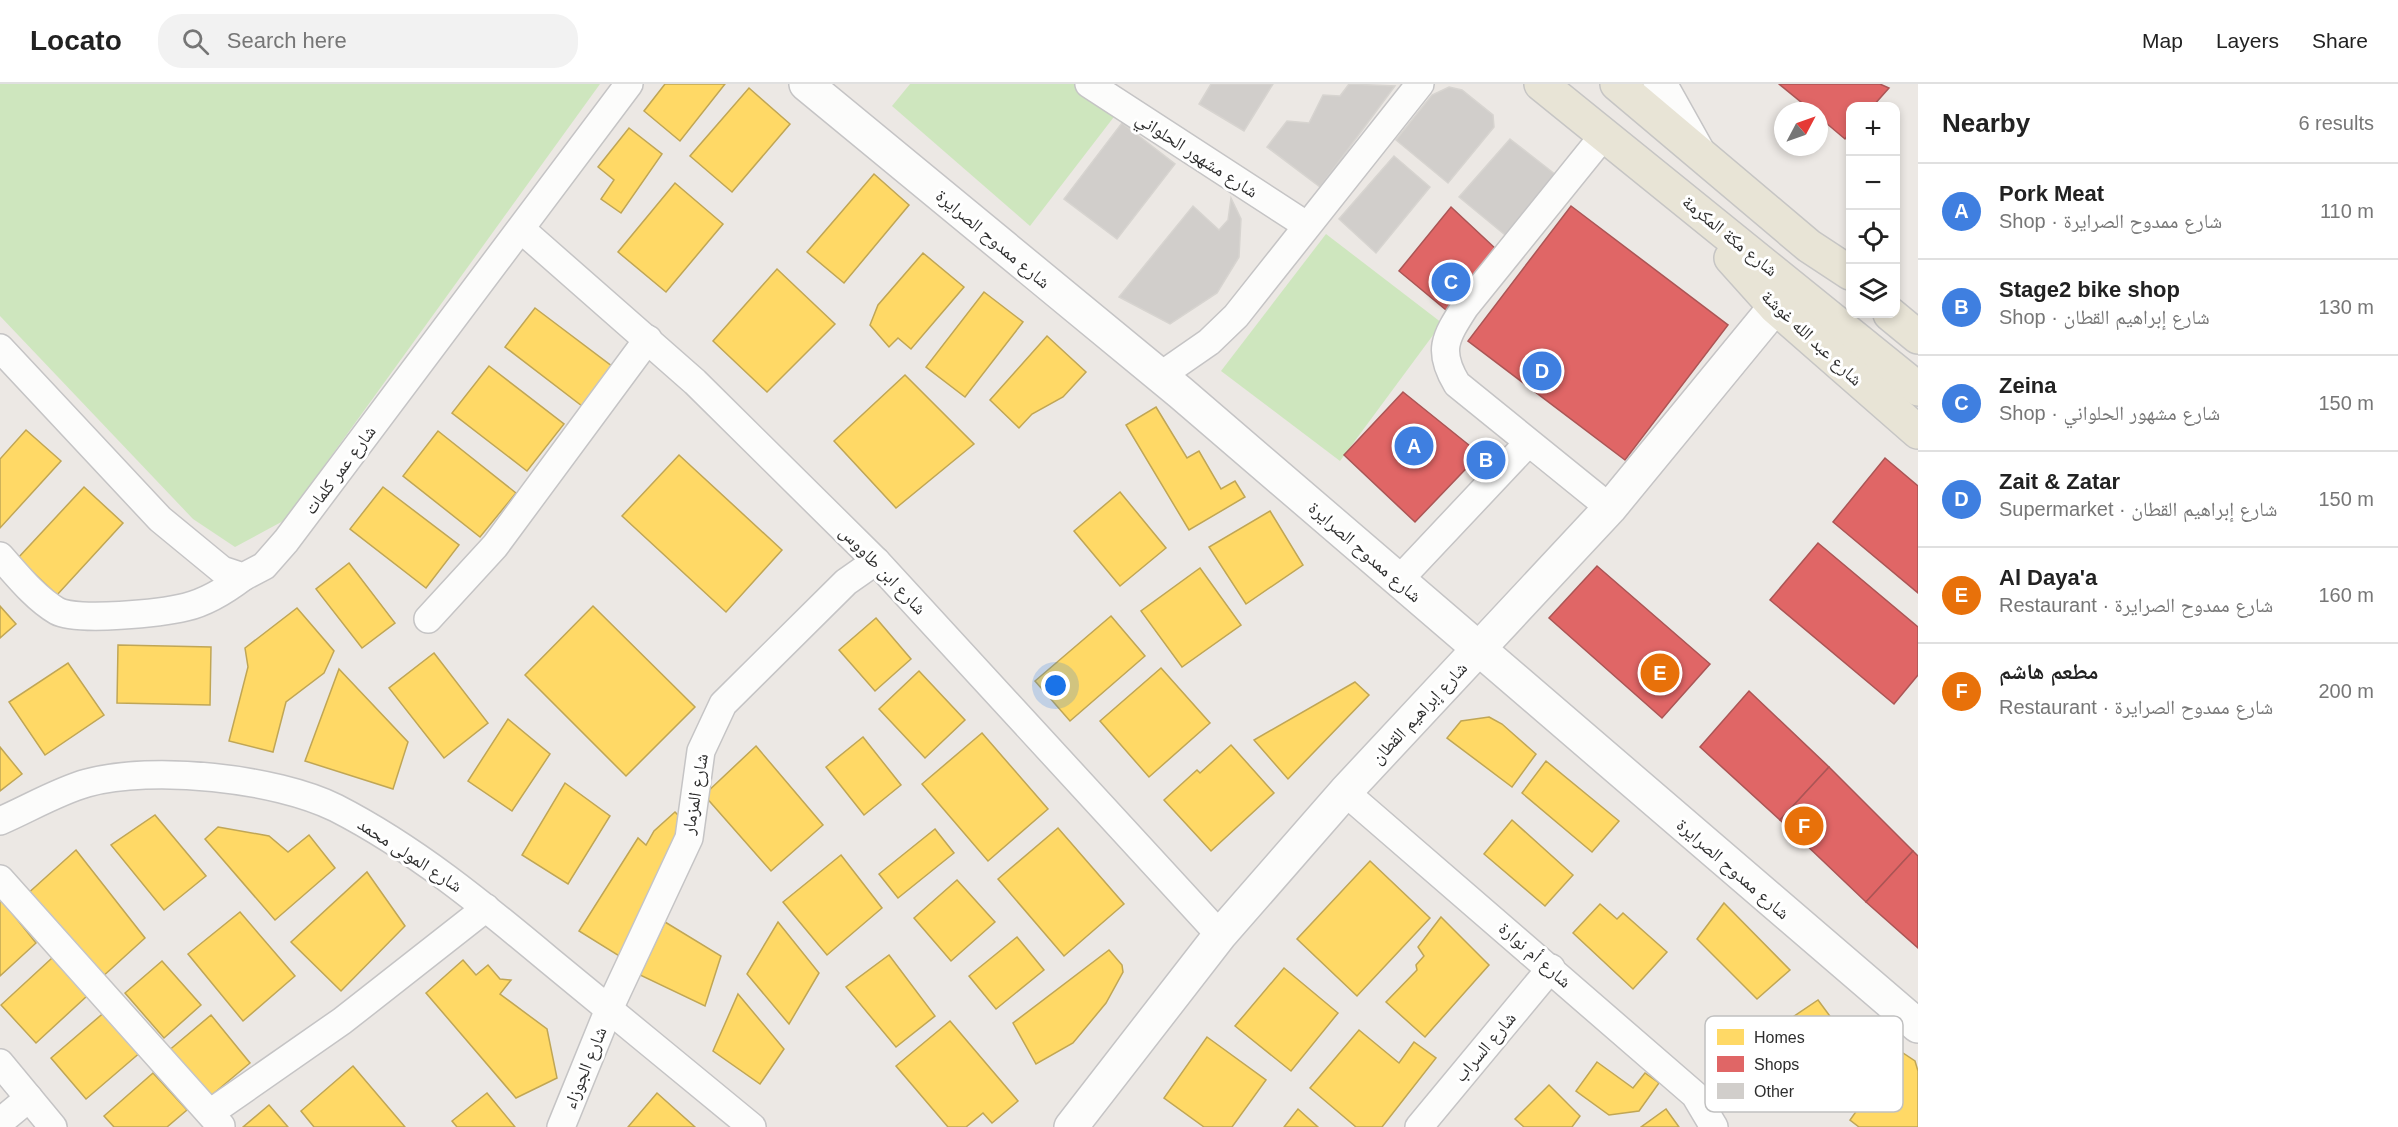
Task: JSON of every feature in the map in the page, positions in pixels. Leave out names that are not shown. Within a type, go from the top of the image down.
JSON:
[{"type":"main road","points":[[1617,84],[1846,277]]},
{"type":"main road","name":"شارع مكة المكرمة","points":[[1545,86],[1918,389]]},
{"type":"main road","name":"شارع عبد الله غوشة","points":[[1665,184],[1775,307],[1918,432]]},
{"type":"main road","points":[[1813,249],[1846,270]]},
{"type":"main road","points":[[1900,305],[1918,317]]},
{"type":"main road","points":[[1895,318],[1918,337]]},
{"type":"street","name":"شارع عمر كلمات","points":[[0,556],[42,599],[59,612],[87,616],[186,607],[220,594],[243,577],[264,566],[286,541],[522,230],[629,84]]},
{"type":"street","name":"شارع ممدوح الصرايرة","points":[[806,84],[1160,376],[1918,1026]]},
{"type":"street","name":"شارع مشهور الحلواني","points":[[1089,84],[1306,225]]},
{"type":"street","points":[[1160,376],[1209,342],[1236,316],[1420,84]]},
{"type":"street","points":[[1660,84],[1697,150]]},
{"type":"street","points":[[1604,135],[1465,307],[1450,329],[1444,348],[1447,368],[1457,384],[1610,508]]},
{"type":"street","name":"شارع ابن طاووس","points":[[522,230],[648,339],[876,561],[1220,935]]},
{"type":"street","name":"شارع إبراهيم القطان","points":[[1071,1127],[1220,935],[1345,792],[1610,508],[1775,307]]},
{"type":"street","points":[[428,619],[495,546],[648,339]]},
{"type":"street","points":[[0,348],[160,519],[222,570],[243,577]]},
{"type":"street","points":[[1398,581],[1528,443]]},
{"type":"street","name":"شارع المزمار","points":[[609,1009],[689,838],[700,751],[723,704],[846,582],[876,561]]},
{"type":"street","name":"شارع المولى محمد","points":[[0,821],[87,783],[152,774],[199,776],[267,785],[334,807],[370,827],[459,886],[752,1127]]},
{"type":"street","name":"شارع أم نوارة","points":[[1345,792],[1695,1095],[1705,1112]]},
{"type":"street","points":[[0,879],[215,1120],[486,908]]},
{"type":"street","name":"شارع السراب","points":[[1419,1127],[1551,968]]},
{"type":"street","name":"شارع الجوزاء","points":[[561,1127],[609,1009]]},
{"type":"street","points":[[0,1064],[53,1127]]},
{"type":"street","points":[[0,1122],[29,1098]]},
{"type":"street","name":"شارع أم نوارة","points":[[1705,1112],[1714,1127]]},
{"type":"green space","points":[[0,84],[600,84],[285,520],[235,547],[193,519],[0,316]]},
{"type":"green space","points":[[910,84],[1082,84],[1120,109],[1030,226],[892,106]]},
{"type":"green space","points":[[1326,234],[1442,323],[1340,461],[1221,371]]},
{"type":"building: Homes","points":[[665,84],[725,84],[680,141],[644,111]]},
{"type":"building: Homes","points":[[749,88],[790,124],[732,192],[690,156]]},
{"type":"building: Homes","points":[[629,128],[662,154],[621,213],[601,199],[614,180],[598,167]]},
{"type":"building: Homes","points":[[874,174],[909,205],[844,283],[807,252]]},
{"type":"building: Homes","points":[[675,183],[723,224],[666,292],[618,252]]},
{"type":"building: Homes","points":[[923,253],[964,287],[911,349],[898,338],[889,347],[870,325],[878,305]]},
{"type":"building: Homes","points":[[777,269],[835,324],[767,392],[713,341]]},
{"type":"building: Homes","points":[[984,292],[1023,322],[965,397],[926,367]]},
{"type":"building: Homes","points":[[535,308],[613,367],[582,406],[505,347]]},
{"type":"building: Homes","points":[[1047,336],[1086,372],[1063,397],[1032,414],[1019,428],[990,400]]},
{"type":"building: Homes","points":[[489,366],[564,424],[527,471],[452,413]]},
{"type":"building: Homes","points":[[905,375],[974,444],[896,508],[834,441]]},
{"type":"building: Homes","points":[[1156,407],[1187,458],[1199,451],[1221,489],[1235,481],[1245,497],[1189,530],[1126,425]]},
{"type":"building: Homes","points":[[26,430],[61,461],[0,528],[0,459]]},
{"type":"building: Homes","points":[[438,431],[516,493],[480,537],[403,476]]},
{"type":"building: Homes","points":[[679,455],[782,550],[726,612],[622,516]]},
{"type":"building: Homes","points":[[84,487],[123,523],[57,595],[18,558]]},
{"type":"building: Homes","points":[[383,487],[459,545],[426,588],[350,529]]},
{"type":"building: Homes","points":[[1120,492],[1166,548],[1120,586],[1074,531]]},
{"type":"building: Homes","points":[[1270,511],[1303,565],[1246,604],[1209,547]]},
{"type":"building: Homes","points":[[349,563],[395,623],[362,648],[316,589]]},
{"type":"building: Homes","points":[[1200,568],[1241,625],[1182,667],[1141,611]]},
{"type":"building: Homes","points":[[0,606],[16,624],[0,638]]},
{"type":"building: Homes","points":[[593,606],[695,707],[626,776],[525,675]]},
{"type":"building: Homes","points":[[297,608],[334,651],[324,673],[286,702],[273,752],[229,741],[248,667],[245,648]]},
{"type":"building: Homes","points":[[1111,616],[1145,656],[1070,721],[1035,681]]},
{"type":"building: Homes","points":[[876,618],[911,659],[875,691],[839,650]]},
{"type":"building: Homes","points":[[118,645],[211,647],[210,705],[117,703]]},
{"type":"building: Homes","points":[[434,653],[488,723],[444,758],[389,688]]},
{"type":"building: Homes","points":[[68,663],[104,715],[45,755],[9,702]]},
{"type":"building: Homes","points":[[1161,668],[1210,723],[1149,777],[1100,721]]},
{"type":"building: Homes","points":[[339,669],[408,742],[393,789],[305,761]]},
{"type":"building: Homes","points":[[919,671],[965,720],[925,758],[879,709]]},
{"type":"building: Homes","points":[[1355,682],[1369,695],[1288,779],[1254,740]]},
{"type":"building: Homes","points":[[1489,717],[1502,724],[1536,754],[1512,787],[1447,738],[1461,721]]},
{"type":"building: Homes","points":[[508,719],[550,754],[512,811],[468,781]]},
{"type":"building: Homes","points":[[982,733],[1048,809],[988,861],[922,784]]},
{"type":"building: Homes","points":[[863,737],[901,785],[864,815],[826,767]]},
{"type":"building: Homes","points":[[1231,745],[1274,793],[1211,851],[1164,800],[1197,770],[1200,773]]},
{"type":"building: Homes","points":[[756,746],[823,825],[771,871],[704,795]]},
{"type":"building: Homes","points":[[0,747],[22,774],[0,791]]},
{"type":"building: Homes","points":[[1546,761],[1619,821],[1592,852],[1522,793]]},
{"type":"building: Homes","points":[[565,783],[610,816],[568,884],[522,855]]},
{"type":"building: Homes","points":[[675,812],[684,821],[624,959],[579,931],[638,838],[646,845],[654,831]]},
{"type":"building: Homes","points":[[155,815],[206,876],[164,910],[111,845]]},
{"type":"building: Homes","points":[[1512,820],[1573,875],[1545,906],[1484,854]]},
{"type":"building: Homes","points":[[218,827],[269,836],[288,852],[309,835],[335,868],[275,920],[205,839]]},
{"type":"building: Homes","points":[[1058,828],[1124,904],[1064,956],[998,879]]},
{"type":"building: Homes","points":[[935,829],[954,853],[898,898],[879,874]]},
{"type":"building: Homes","points":[[76,850],[145,938],[100,979],[25,896]]},
{"type":"building: Homes","points":[[841,855],[882,908],[827,955],[783,902]]},
{"type":"building: Homes","points":[[1370,861],[1430,918],[1357,996],[1297,939]]},
{"type":"building: Homes","points":[[367,872],[405,926],[341,991],[291,942]]},
{"type":"building: Homes","points":[[957,880],[995,922],[951,961],[914,918]]},
{"type":"building: Homes","points":[[0,898],[36,943],[0,976]]},
{"type":"building: Homes","points":[[1724,903],[1790,970],[1757,999],[1697,939]]},
{"type":"building: Homes","points":[[1600,904],[1617,919],[1623,913],[1667,952],[1633,989],[1573,933]]},
{"type":"building: Homes","points":[[240,912],[295,976],[243,1021],[188,954]]},
{"type":"building: Homes","points":[[1441,917],[1489,965],[1425,1037],[1386,1002],[1417,970],[1416,965],[1424,956],[1418,947]]},
{"type":"building: Homes","points":[[665,922],[721,956],[705,1006],[640,975]]},
{"type":"building: Homes","points":[[778,922],[819,973],[789,1024],[747,974]]},
{"type":"building: Homes","points":[[1017,937],[1044,970],[996,1009],[969,976]]},
{"type":"building: Homes","points":[[1109,950],[1122,965],[1123,972],[1106,1003],[1073,1043],[1036,1064],[1013,1023]]},
{"type":"building: Homes","points":[[889,955],[935,1016],[896,1047],[846,987]]},
{"type":"building: Homes","points":[[52,958],[87,996],[36,1043],[1,1005]]},
{"type":"building: Homes","points":[[463,960],[476,975],[488,965],[500,979],[511,980],[500,994],[547,1029],[557,1078],[516,1098],[426,993]]},
{"type":"building: Homes","points":[[162,961],[201,1005],[164,1038],[125,993]]},
{"type":"building: Homes","points":[[1284,968],[1338,1013],[1291,1071],[1235,1026]]},
{"type":"building: Homes","points":[[738,994],[784,1049],[760,1084],[713,1051]]},
{"type":"building: Homes","points":[[1818,1000],[1830,1016],[1794,1016]]},
{"type":"building: Homes","points":[[107,1010],[142,1051],[86,1099],[51,1058]]},
{"type":"building: Homes","points":[[211,1015],[250,1063],[207,1099],[167,1052]]},
{"type":"building: Homes","points":[[950,1021],[1018,1101],[992,1123],[983,1113],[966,1127],[948,1127],[896,1066]]},
{"type":"building: Homes","points":[[1359,1030],[1399,1063],[1414,1042],[1436,1058],[1382,1127],[1356,1127],[1310,1088]]},
{"type":"building: Homes","points":[[1207,1037],[1266,1080],[1232,1127],[1204,1127],[1164,1098]]},
{"type":"building: Homes","points":[[1903,1053],[1915,1061],[1918,1071],[1918,1127],[1859,1127],[1850,1120],[1856,1112],[1903,1112]]},
{"type":"building: Homes","points":[[1597,1062],[1633,1088],[1645,1073],[1659,1083],[1639,1111],[1609,1115],[1576,1091]]},
{"type":"building: Homes","points":[[353,1066],[405,1127],[314,1127],[301,1111]]},
{"type":"building: Homes","points":[[153,1073],[187,1110],[167,1127],[114,1127],[104,1116]]},
{"type":"building: Homes","points":[[1549,1085],[1580,1116],[1572,1127],[1524,1127],[1515,1119]]},
{"type":"building: Homes","points":[[487,1093],[515,1127],[457,1127],[452,1121]]},
{"type":"building: Homes","points":[[657,1093],[695,1127],[628,1127]]},
{"type":"building: Homes","points":[[269,1105],[288,1127],[243,1127]]},
{"type":"building: Homes","points":[[1298,1109],[1318,1127],[1284,1127]]},
{"type":"building: Homes","points":[[1666,1109],[1679,1127],[1641,1127]]},
{"type":"building: Shops","points":[[1779,84],[1880,84],[1889,88],[1877,102],[1846,102],[1845,139],[1828,125],[1828,102],[1801,102]]},
{"type":"building: Shops","points":[[1571,206],[1728,325],[1625,460],[1468,341]]},
{"type":"building: Shops","points":[[1451,207],[1497,250],[1446,310],[1399,271]]},
{"type":"building: Shops","points":[[1403,392],[1480,454],[1415,522],[1344,455]]},
{"type":"building: Shops","points":[[1885,458],[1918,486],[1918,593],[1833,522]]},
{"type":"building: Shops","points":[[1818,543],[1918,627],[1918,675],[1894,704],[1770,600]]},
{"type":"building: Shops","points":[[1597,566],[1710,664],[1662,718],[1549,618]]},
{"type":"building: Shops","points":[[1749,691],[1829,767],[1780,820],[1700,747]]},
{"type":"building: Shops","points":[[1829,767],[1913,851],[1866,902],[1780,820]]},
{"type":"building: Shops","points":[[1913,851],[1918,856],[1918,948],[1866,902]]},
{"type":"building: Other","points":[[1211,84],[1273,84],[1244,131],[1199,104]]},
{"type":"building: Other","points":[[1349,84],[1395,86],[1320,187],[1267,147],[1287,121],[1309,123],[1323,95],[1340,96]]},
{"type":"building: Other","points":[[1449,87],[1462,90],[1493,115],[1494,127],[1448,183],[1396,140],[1432,95]]},
{"type":"building: Other","points":[[1122,123],[1175,164],[1117,239],[1064,199]]},
{"type":"building: Other","points":[[1510,139],[1560,178],[1510,239],[1459,197]]},
{"type":"building: Other","points":[[1394,156],[1430,187],[1376,253],[1339,219]]},
{"type":"building: Other","points":[[1231,198],[1241,219],[1239,257],[1217,293],[1170,324],[1119,297],[1193,206],[1219,230],[1228,220]]},
{"type":"place","name":"Zeina","points":[[1451,282]]},
{"type":"place","name":"Zait & Zatar","points":[[1542,371]]},
{"type":"place","name":"Pork Meat","points":[[1414,446]]},
{"type":"place","name":"Stage2 bike shop","points":[[1486,460]]},
{"type":"place","name":"Al Daya'a","points":[[1660,673]]},
{"type":"place","name":"مطعم هاشم","points":[[1804,826]]}]
